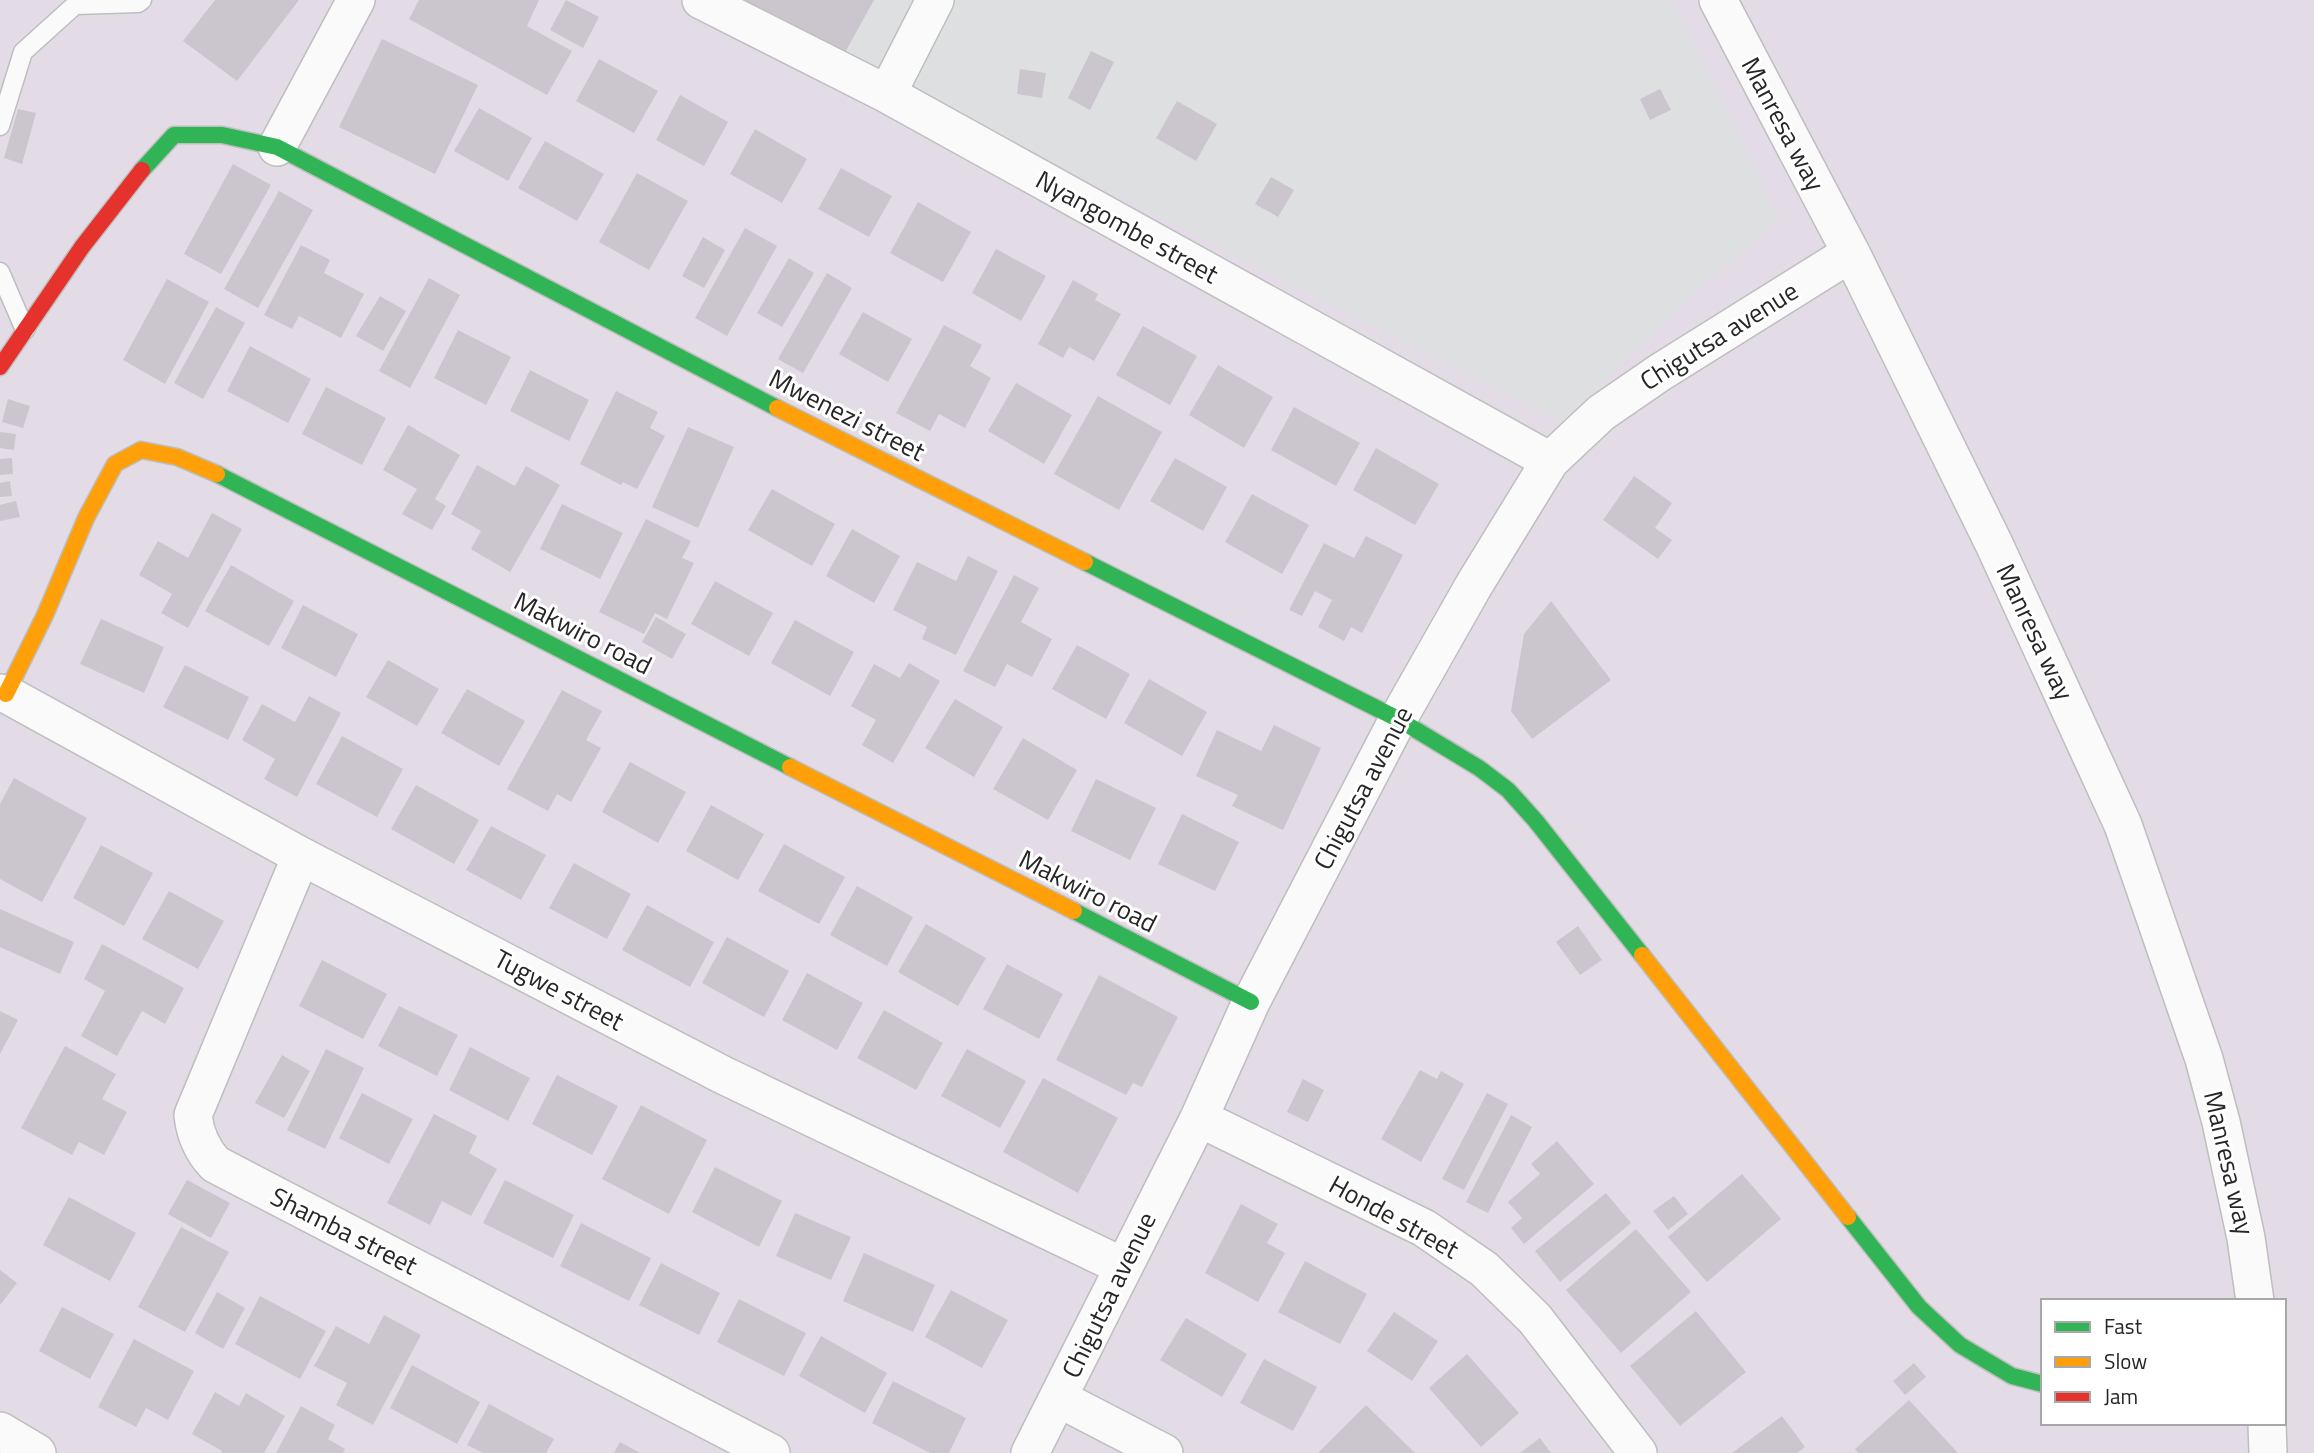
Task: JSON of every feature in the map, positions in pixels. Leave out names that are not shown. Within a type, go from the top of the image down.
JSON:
[{"type":"street","points":[[278,147],[356,0]]},
{"type":"street","name":"Nyangombe street","points":[[701,0],[887,94],[1550,461]]},
{"type":"street","points":[[887,94],[935,0]]},
{"type":"street","name":"Manresa way","points":[[1718,0],[1851,253],[1994,544],[2123,825],[2200,1047],[2218,1109],[2246,1238],[2255,1299]]},
{"type":"street","name":"Mwenezi street","points":[[25,330],[75,256],[145,166],[174,135],[222,135],[278,147],[812,426],[1398,719],[1479,768],[1508,790],[1535,820],[1919,1307],[1960,1345],[2012,1376],[2041,1383]]},
{"type":"street","name":"Chigutsa avenue","points":[[1030,1453],[1199,1118],[1251,1002],[1398,719],[1474,585],[1550,461],[1601,413],[1659,373],[1851,253]]},
{"type":"street","points":[[0,367],[25,330]]},
{"type":"street","name":"Makwiro road","points":[[3,693],[45,615],[86,518],[115,464],[141,450],[177,457],[257,494],[1251,1002]]},
{"type":"street","name":"Tugwe street","points":[[3,693],[302,856],[723,1076],[1122,1266]]},
{"type":"street","name":"Shamba street","points":[[302,856],[193,1115],[197,1135],[205,1152],[215,1164],[771,1453]]},
{"type":"street","name":"Honde street","points":[[1199,1118],[1424,1228],[1484,1269],[1535,1319],[1638,1453]]},
{"type":"street","points":[[1058,1398],[1164,1453]]},
{"type":"street","points":[[2267,1425],[2267,1453]]},
{"type":"street","points":[[0,1431],[37,1453]]},
{"type":"lane","points":[[0,126],[23,52],[75,5],[138,3],[142,0]]},
{"type":"lane","points":[[0,272],[25,330]]},
{"type":"shaded area","points":[[739,0],[1672,0],[1778,217],[1560,422]]},
{"type":"building","points":[[215,0],[299,0],[237,81],[183,41]]},
{"type":"building","points":[[419,0],[539,0],[527,26],[572,51],[547,95],[409,19]]},
{"type":"building","points":[[566,0],[599,17],[583,48],[550,30]]},
{"type":"building","points":[[740,0],[874,0],[843,56]]},
{"type":"building","points":[[382,39],[478,85],[435,174],[339,127]]},
{"type":"building","points":[[1091,51],[1114,62],[1090,110],[1068,98]]},
{"type":"building","points":[[599,59],[658,91],[634,133],[576,101]]},
{"type":"building","points":[[1020,69],[1046,73],[1042,98],[1017,94]]},
{"type":"building","points":[[1660,89],[1671,110],[1650,120],[1640,99]]},
{"type":"building","points":[[680,95],[728,122],[704,166],[656,140]]},
{"type":"building","points":[[1177,101],[1217,124],[1196,161],[1156,138]]},
{"type":"building","points":[[479,108],[532,138],[508,181],[454,151]]},
{"type":"building","points":[[18,109],[36,113],[22,164],[4,158]]},
{"type":"building","points":[[755,129],[807,159],[782,203],[730,174]]},
{"type":"building","points":[[545,141],[604,174],[577,221],[518,188]]},
{"type":"building","points":[[233,164],[271,185],[221,274],[184,254]]},
{"type":"building","points":[[841,168],[892,196],[869,237],[818,209]]},
{"type":"building","points":[[637,173],[688,201],[649,270],[599,242]]},
{"type":"building","points":[[1271,177],[1294,190],[1278,217],[1255,204]]},
{"type":"building","points":[[279,191],[313,210],[258,308],[224,289]]},
{"type":"building","points":[[918,202],[971,232],[943,282],[890,253]]},
{"type":"building","points":[[745,228],[777,246],[727,336],[695,318]]},
{"type":"building","points":[[703,237],[725,250],[704,288],[682,276]]},
{"type":"building","points":[[301,245],[330,260],[324,273],[364,294],[341,338],[299,316],[292,329],[264,315]]},
{"type":"building","points":[[996,249],[1046,276],[1021,321],[972,293]]},
{"type":"building","points":[[789,258],[814,273],[782,327],[757,313]]},
{"type":"building","points":[[827,273],[852,288],[803,373],[778,359]]},
{"type":"building","points":[[429,278],[460,295],[410,388],[379,371]]},
{"type":"building","points":[[167,279],[209,302],[165,384],[123,360]]},
{"type":"building","points":[[1073,280],[1098,294],[1095,300],[1121,314],[1094,361],[1069,347],[1063,358],[1038,344]]},
{"type":"building","points":[[380,296],[406,311],[383,351],[356,336]]},
{"type":"building","points":[[216,307],[245,323],[203,399],[174,383]]},
{"type":"building","points":[[863,312],[912,339],[888,382],[839,354]]},
{"type":"building","points":[[944,325],[982,345],[970,366],[991,378],[965,428],[939,414],[930,431],[896,413]]},
{"type":"building","points":[[1143,326],[1197,356],[1170,405],[1116,375]]},
{"type":"building","points":[[458,330],[511,357],[486,405],[434,378]]},
{"type":"building","points":[[250,346],[311,379],[288,423],[227,391]]},
{"type":"building","points":[[1218,365],[1273,397],[1244,448],[1189,415]]},
{"type":"building","points":[[530,370],[589,400],[569,441],[510,411]]},
{"type":"building","points":[[1016,383],[1072,415],[1044,464],[988,431]]},
{"type":"building","points":[[326,387],[386,418],[362,465],[302,434]]},
{"type":"building","points":[[616,391],[658,412],[650,428],[665,436],[637,489],[623,482],[621,485],[580,464]]},
{"type":"building","points":[[1098,396],[1162,432],[1119,510],[1054,474]]},
{"type":"building","points":[[8,399],[30,406],[23,428],[2,422]]},
{"type":"building","points":[[1294,407],[1360,443],[1336,486],[1271,450]]},
{"type":"building","points":[[408,425],[460,455],[435,499],[446,506],[432,530],[402,514],[417,489],[383,470]]},
{"type":"building","points":[[688,427],[734,447],[698,528],[652,507]]},
{"type":"building","points":[[0,432],[16,434],[14,450],[0,448]]},
{"type":"building","points":[[1376,448],[1439,484],[1415,525],[1353,490]]},
{"type":"building","points":[[12,458],[13,474],[0,475],[0,459]]},
{"type":"building","points":[[1175,458],[1227,487],[1203,531],[1150,501]]},
{"type":"building","points":[[477,465],[515,486],[526,466],[560,485],[510,572],[471,549],[481,531],[451,514]]},
{"type":"building","points":[[1634,476],[1672,503],[1655,528],[1672,540],[1658,559],[1603,520]]},
{"type":"building","points":[[10,481],[12,496],[0,497],[0,483]]},
{"type":"building","points":[[772,489],[835,524],[812,566],[748,530]]},
{"type":"building","points":[[1252,494],[1309,525],[1282,574],[1225,542]]},
{"type":"building","points":[[16,501],[20,517],[0,521],[0,505]]},
{"type":"building","points":[[562,504],[623,533],[600,579],[540,549]]},
{"type":"building","points":[[212,513],[242,529],[188,628],[161,613],[172,594],[139,575],[158,541],[188,558]]},
{"type":"building","points":[[646,519],[691,541],[682,558],[694,563],[667,619],[655,613],[644,634],[599,612]]},
{"type":"building","points":[[852,529],[900,556],[874,603],[826,576]]},
{"type":"building","points":[[1366,536],[1403,555],[1362,633],[1351,627],[1344,641],[1318,627],[1332,600],[1315,591],[1302,616],[1289,610],[1324,543],[1354,558]]},
{"type":"building","points":[[968,556],[998,571],[956,655],[922,639],[927,627],[893,610],[917,562],[956,581]]},
{"type":"building","points":[[231,565],[294,601],[269,646],[205,611]]},
{"type":"building","points":[[1014,575],[1039,588],[1021,622],[1052,639],[1032,677],[1007,664],[995,687],[963,671]]},
{"type":"building","points":[[715,581],[773,613],[749,656],[691,624]]},
{"type":"building","points":[[1551,601],[1611,680],[1532,739],[1511,711],[1524,634]]},
{"type":"building","points":[[303,605],[358,634],[336,677],[281,648]]},
{"type":"building","points":[[656,617],[686,634],[672,659],[642,642]]},
{"type":"building","points":[[101,619],[164,647],[144,693],[80,664]]},
{"type":"building","points":[[795,620],[854,652],[830,696],[771,663]]},
{"type":"building","points":[[1077,645],[1130,674],[1106,719],[1052,689]]},
{"type":"building","points":[[388,660],[439,689],[417,726],[366,697]]},
{"type":"building","points":[[909,663],[940,681],[893,763],[862,745],[876,720],[851,706],[874,664],[900,678]]},
{"type":"building","points":[[185,665],[249,697],[228,740],[163,707]]},
{"type":"building","points":[[1149,679],[1207,712],[1182,756],[1124,723]]},
{"type":"building","points":[[467,689],[525,721],[499,766],[441,733]]},
{"type":"building","points":[[562,690],[602,711],[586,740],[601,748],[571,802],[557,794],[548,811],[507,789]]},
{"type":"building","points":[[309,696],[341,713],[297,797],[264,779],[275,759],[242,740],[262,704],[295,722]]},
{"type":"building","points":[[955,699],[1003,727],[974,777],[925,748]]},
{"type":"building","points":[[1274,725],[1321,748],[1283,830],[1232,806],[1238,795],[1196,776],[1217,730],[1261,751]]},
{"type":"building","points":[[342,736],[403,769],[377,817],[316,784]]},
{"type":"building","points":[[1023,738],[1077,770],[1048,820],[993,789]]},
{"type":"building","points":[[630,762],[686,792],[658,843],[602,812]]},
{"type":"building","points":[[14,778],[87,818],[42,902],[0,879],[0,804]]},
{"type":"building","points":[[1096,779],[1156,808],[1130,860],[1071,831]]},
{"type":"building","points":[[416,785],[479,820],[454,864],[391,829]]},
{"type":"building","points":[[711,805],[764,834],[738,880],[686,851]]},
{"type":"building","points":[[1182,814],[1239,842],[1215,891],[1158,864]]},
{"type":"building","points":[[491,826],[546,855],[521,900],[466,870]]},
{"type":"building","points":[[784,844],[845,877],[819,924],[758,891]]},
{"type":"building","points":[[101,845],[153,873],[124,926],[73,898]]},
{"type":"building","points":[[574,863],[631,894],[607,939],[549,908]]},
{"type":"building","points":[[857,886],[913,917],[887,966],[830,935]]},
{"type":"building","points":[[169,891],[224,921],[198,969],[142,939]]},
{"type":"building","points":[[647,905],[714,942],[690,987],[622,950]]},
{"type":"building","points":[[0,909],[74,942],[60,974],[0,947]]},
{"type":"building","points":[[926,924],[986,958],[958,1006],[898,972]]},
{"type":"building","points":[[1578,926],[1602,960],[1580,975],[1556,942]]},
{"type":"building","points":[[727,937],[789,971],[764,1017],[702,983]]},
{"type":"building","points":[[102,944],[184,988],[165,1024],[142,1011],[117,1056],[81,1036],[105,991],[84,979]]},
{"type":"building","points":[[322,960],[387,994],[363,1039],[299,1006]]},
{"type":"building","points":[[1007,964],[1063,994],[1039,1039],[983,1009]]},
{"type":"building","points":[[807,973],[863,1003],[837,1050],[782,1020]]},
{"type":"building","points":[[1099,975],[1178,1017],[1142,1087],[1133,1083],[1126,1095],[1056,1060]]},
{"type":"building","points":[[399,1006],[458,1035],[437,1076],[378,1046]]},
{"type":"building","points":[[884,1010],[943,1043],[916,1090],[857,1058]]},
{"type":"building","points":[[0,1011],[18,1020],[0,1054]]},
{"type":"building","points":[[65,1046],[116,1074],[102,1099],[127,1112],[104,1155],[79,1142],[72,1155],[21,1128]]},
{"type":"building","points":[[470,1047],[530,1078],[508,1121],[449,1090]]},
{"type":"building","points":[[326,1049],[364,1068],[325,1149],[287,1130]]},
{"type":"building","points":[[967,1049],[1026,1081],[1000,1128],[941,1096]]},
{"type":"building","points":[[282,1055],[310,1071],[284,1118],[255,1103]]},
{"type":"building","points":[[1420,1070],[1437,1079],[1441,1071],[1464,1084],[1421,1162],[1381,1139]]},
{"type":"building","points":[[557,1075],[618,1106],[592,1155],[532,1124]]},
{"type":"building","points":[[1043,1078],[1118,1118],[1078,1193],[1003,1152]]},
{"type":"building","points":[[1303,1079],[1324,1090],[1308,1122],[1287,1112]]},
{"type":"building","points":[[362,1093],[413,1119],[389,1164],[339,1138]]},
{"type":"building","points":[[1487,1093],[1508,1104],[1464,1190],[1442,1179]]},
{"type":"building","points":[[641,1105],[707,1140],[669,1214],[602,1179]]},
{"type":"building","points":[[434,1114],[477,1136],[469,1153],[497,1169],[471,1216],[442,1201],[430,1225],[387,1203]]},
{"type":"building","points":[[1511,1115],[1532,1127],[1488,1213],[1466,1202]]},
{"type":"building","points":[[1557,1141],[1594,1184],[1524,1244],[1511,1228],[1522,1218],[1508,1202],[1540,1174],[1531,1164]]},
{"type":"building","points":[[715,1167],[782,1201],[759,1247],[692,1212]]},
{"type":"building","points":[[1742,1174],[1781,1219],[1707,1282],[1668,1237]]},
{"type":"building","points":[[187,1180],[230,1203],[211,1238],[168,1214]]},
{"type":"building","points":[[505,1180],[574,1215],[553,1258],[483,1223]]},
{"type":"building","points":[[1606,1193],[1631,1223],[1560,1282],[1535,1251]]},
{"type":"building","points":[[1674,1196],[1688,1214],[1668,1230],[1653,1211]]},
{"type":"building","points":[[69,1197],[136,1233],[110,1281],[43,1245]]},
{"type":"building","points":[[1241,1204],[1278,1224],[1267,1243],[1285,1253],[1258,1302],[1205,1273]]},
{"type":"building","points":[[795,1213],[851,1237],[831,1280],[776,1256]]},
{"type":"building","points":[[581,1223],[651,1258],[629,1301],[560,1266]]},
{"type":"building","points":[[181,1227],[229,1252],[185,1332],[138,1307]]},
{"type":"building","points":[[1636,1229],[1691,1292],[1621,1353],[1566,1290]]},
{"type":"building","points":[[864,1253],[935,1285],[913,1332],[843,1301]]},
{"type":"building","points":[[1305,1261],[1367,1294],[1340,1344],[1278,1312]]},
{"type":"building","points":[[661,1263],[720,1293],[699,1335],[639,1305]]},
{"type":"building","points":[[0,1270],[17,1283],[0,1305]]},
{"type":"building","points":[[951,1290],[1008,1320],[982,1368],[925,1337]]},
{"type":"building","points":[[217,1292],[245,1308],[223,1349],[195,1333]]},
{"type":"building","points":[[260,1296],[326,1331],[300,1379],[235,1344]]},
{"type":"building","points":[[739,1299],[806,1333],[784,1376],[717,1342]]},
{"type":"building","points":[[62,1307],[114,1334],[90,1379],[39,1351]]},
{"type":"building","points":[[1696,1311],[1746,1372],[1680,1426],[1630,1366]]},
{"type":"building","points":[[1394,1312],[1438,1341],[1412,1381],[1367,1351]]},
{"type":"building","points":[[384,1315],[421,1335],[373,1425],[336,1405],[347,1383],[314,1366],[336,1326],[369,1344]]},
{"type":"building","points":[[1186,1318],[1247,1354],[1222,1397],[1160,1360]]},
{"type":"building","points":[[821,1336],[887,1373],[865,1413],[799,1376]]},
{"type":"building","points":[[134,1339],[194,1371],[168,1420],[146,1408],[136,1427],[98,1407]]},
{"type":"building","points":[[1467,1354],[1519,1413],[1481,1447],[1429,1388]]},
{"type":"building","points":[[1264,1359],[1317,1387],[1293,1431],[1240,1403]]},
{"type":"building","points":[[1914,1363],[1926,1377],[1905,1395],[1893,1381]]},
{"type":"building","points":[[412,1365],[480,1402],[457,1444],[390,1408]]},
{"type":"building","points":[[893,1381],[966,1418],[949,1453],[930,1453],[872,1423]]},
{"type":"building","points":[[215,1392],[239,1406],[246,1393],[285,1416],[264,1453],[221,1453],[222,1451],[192,1434]]},
{"type":"building","points":[[1909,1400],[1958,1453],[1858,1453],[1855,1449]]},
{"type":"building","points":[[489,1404],[554,1439],[546,1453],[483,1453],[467,1445]]},
{"type":"building","points":[[1366,1405],[1415,1453],[1318,1453]]},
{"type":"building","points":[[301,1406],[335,1425],[328,1439],[345,1449],[343,1453],[276,1453]]},
{"type":"building","points":[[1782,1416],[1805,1447],[1797,1453],[1732,1453]]},
{"type":"building","points":[[1540,1438],[1551,1453],[1520,1453]]},
{"type":"building","points":[[620,1442],[640,1453],[614,1453]]},
{"type":"traffic: fast","points":[[142,170],[174,135],[222,135],[277,147],[777,408]]},
{"type":"traffic: fast","points":[[217,474],[790,767]]},
{"type":"traffic: fast","points":[[1085,562],[1398,719],[1479,768],[1508,790],[1535,820],[1642,955]]},
{"type":"traffic: fast","points":[[1074,911],[1251,1002]]},
{"type":"traffic: fast","points":[[1848,1217],[1919,1307],[1960,1345],[2012,1376],[2041,1383]]},
{"type":"traffic: slow","points":[[777,408],[1085,562]]},
{"type":"traffic: slow","points":[[6,694],[45,615],[86,518],[115,464],[141,450],[177,457],[217,474]]},
{"type":"traffic: slow","points":[[790,767],[1074,911]]},
{"type":"traffic: slow","points":[[1642,955],[1848,1217]]},
{"type":"traffic: jam","points":[[0,367],[82,247],[142,170]]}]
